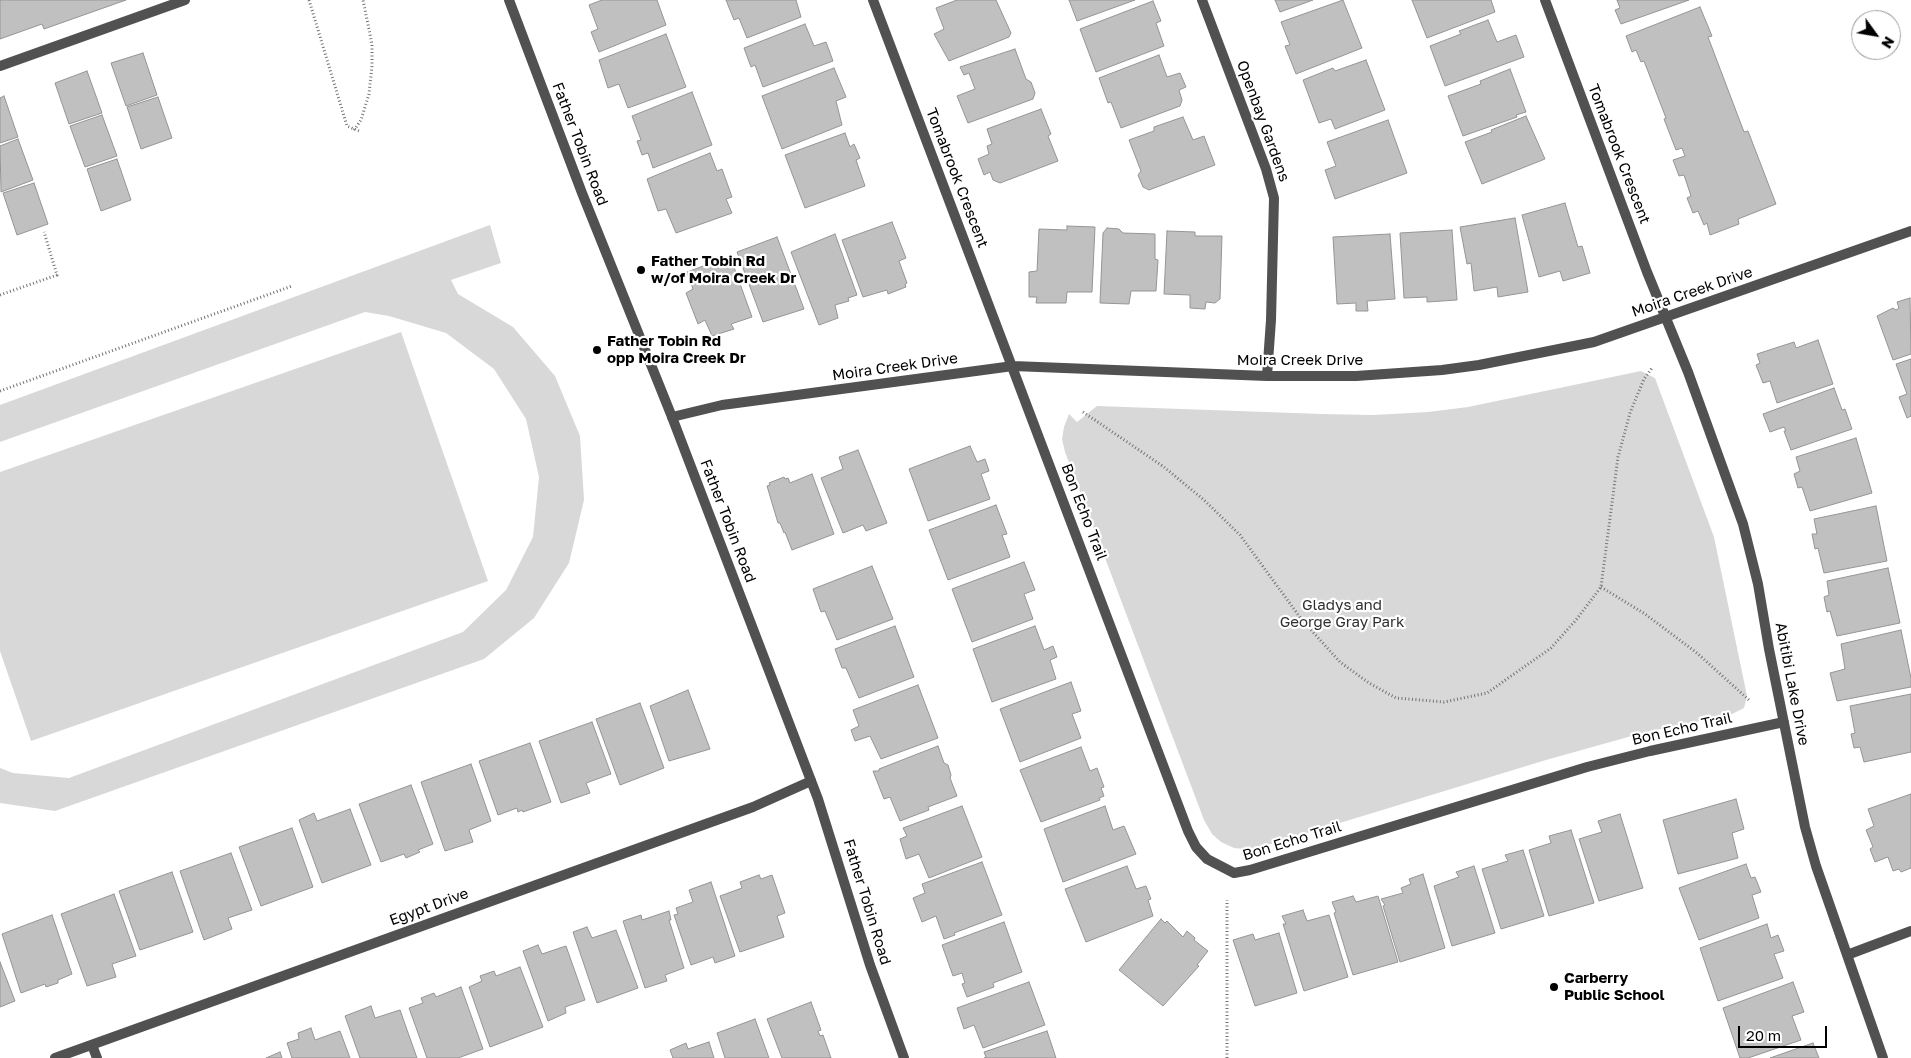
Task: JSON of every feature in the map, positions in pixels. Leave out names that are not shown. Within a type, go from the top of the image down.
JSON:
[{"type":"street","points":[[0,66],[184,0]]},
{"type":"street","name":"Father Tobin Road","points":[[509,0],[582,193],[672,417],[811,781],[836,853],[870,965],[904,1058]]},
{"type":"street","name":"Tomabrook Crescent","points":[[873,0],[1013,366]]},
{"type":"street","name":"Openbay Gardens","points":[[1202,0],[1266,169],[1274,198],[1271,320],[1267,376]]},
{"type":"street","name":"Tomabrook Crescent","points":[[1544,0],[1666,318]]},
{"type":"street","name":"Moira Creek Drive","points":[[672,417],[722,405],[1013,366],[1267,376],[1391,374],[1479,365],[1577,346],[1666,318],[1911,231]]},
{"type":"street","name":"Abitibi Lake Drive","points":[[1666,318],[1743,524],[1758,584],[1805,827],[1816,866],[1883,1058]]},
{"type":"street","name":"Bon Echo Trail","points":[[1013,366],[1188,831],[1196,847],[1207,859],[1221,867],[1234,873],[1250,870],[1587,767],[1650,751],[1784,722]]},
{"type":"street","name":"Egypt Drive","points":[[55,1058],[752,807],[811,781]]},
{"type":"street","points":[[1847,955],[1911,931]]},
{"type":"street","points":[[92,1045],[97,1058]]},
{"type":"path","points":[[309,0],[347,126],[360,131]]},
{"type":"path","points":[[354,130],[364,112],[369,94],[372,66],[372,44],[363,0]]},
{"type":"path","points":[[0,295],[57,275],[44,232]]},
{"type":"path","points":[[0,391],[292,286]]},
{"type":"path","points":[[1083,412],[1164,467],[1204,500],[1240,535],[1302,620],[1340,662],[1369,683],[1396,698],[1444,702],[1487,693],[1551,648],[1576,620],[1601,587],[1618,457],[1630,412],[1644,379],[1652,368]]},
{"type":"path","points":[[1601,587],[1645,614],[1697,653],[1749,700]]},
{"type":"path","points":[[1227,900],[1227,1058]]},
{"type":"green space","points":[[490,225],[501,263],[451,280],[458,294],[513,327],[555,376],[580,436],[584,500],[569,563],[534,618],[484,659],[55,811],[0,803],[0,768],[13,773],[69,778],[463,632],[506,590],[533,537],[539,477],[526,419],[494,369],[446,333],[389,316],[365,312],[0,442],[0,405]]},
{"type":"green space","points":[[401,332],[488,581],[31,741],[0,651],[0,472]]},
{"type":"green space","name":"Gladys and George Gray Park","points":[[1641,371],[1655,378],[1714,537],[1747,696],[1744,708],[1730,715],[1646,732],[1546,760],[1258,848],[1234,848],[1221,842],[1212,834],[1204,820],[1065,452],[1062,439],[1069,414],[1077,422],[1097,406],[1373,415],[1428,412],[1468,407]]},
{"type":"building","points":[[0,0],[126,0],[44,29],[42,24],[0,39]]},
{"type":"building","points":[[602,0],[657,0],[666,25],[599,52],[591,32],[598,29],[589,5]]},
{"type":"building","points":[[726,0],[796,0],[801,17],[747,38],[739,18],[734,20]]},
{"type":"building","points":[[957,0],[996,0],[1011,33],[1009,37],[949,61],[934,34],[944,29],[936,8]]},
{"type":"building","points":[[1069,0],[1135,0],[1077,21]]},
{"type":"building","points":[[1275,0],[1313,0],[1280,12]]},
{"type":"building","points":[[1343,0],[1362,48],[1296,74],[1285,46],[1290,45],[1281,22]]},
{"type":"building","points":[[1412,0],[1491,0],[1495,12],[1427,38]]},
{"type":"building","points":[[1617,0],[1689,0],[1621,24],[1615,10],[1620,8]]},
{"type":"building","points":[[1153,1],[1161,21],[1156,23],[1164,46],[1096,72],[1080,29]]},
{"type":"building","points":[[1700,7],[1712,36],[1708,37],[1744,132],[1748,131],[1776,204],[1738,219],[1739,224],[1710,235],[1707,223],[1704,225],[1698,211],[1693,213],[1687,198],[1691,196],[1684,175],[1679,176],[1673,160],[1685,156],[1682,148],[1676,150],[1644,61],[1641,62],[1636,50],[1632,52],[1626,36]]},
{"type":"building","points":[[1488,20],[1497,42],[1516,35],[1524,57],[1445,86],[1430,46],[1461,34],[1459,31]]},
{"type":"building","points":[[805,24],[814,46],[826,42],[833,61],[763,87],[755,65],[751,67],[744,48]]},
{"type":"building","points":[[666,34],[686,87],[628,108],[619,84],[608,88],[599,60]]},
{"type":"building","points":[[1015,49],[1026,79],[1031,82],[1035,93],[1033,99],[968,123],[957,96],[975,89],[969,73],[964,75],[960,67]]},
{"type":"building","points":[[143,53],[157,95],[126,106],[111,63]]},
{"type":"building","points":[[1159,55],[1167,77],[1180,73],[1186,87],[1179,90],[1182,100],[1180,106],[1121,128],[1111,102],[1108,103],[1099,78]]},
{"type":"building","points":[[1366,60],[1385,110],[1335,129],[1331,119],[1319,123],[1303,80],[1333,68],[1335,71]]},
{"type":"building","points":[[834,68],[846,97],[836,101],[842,125],[782,149],[762,96]]},
{"type":"building","points":[[1510,69],[1526,112],[1463,136],[1448,96],[1481,84],[1480,81]]},
{"type":"building","points":[[87,71],[102,113],[69,124],[55,83]]},
{"type":"building","points":[[692,92],[712,145],[653,168],[648,153],[642,155],[637,141],[641,140],[632,116]]},
{"type":"building","points":[[4,96],[18,137],[0,143],[0,98]]},
{"type":"building","points":[[158,97],[172,138],[141,149],[127,107]]},
{"type":"building","points":[[1041,109],[1051,134],[1048,136],[1058,161],[1000,183],[993,180],[990,172],[984,175],[978,159],[989,154],[987,146],[992,144],[987,129]]},
{"type":"building","points":[[102,115],[117,156],[85,167],[70,126]]},
{"type":"building","points":[[1526,116],[1545,159],[1482,184],[1465,142]]},
{"type":"building","points":[[1183,117],[1193,140],[1204,136],[1215,165],[1149,190],[1143,187],[1138,175],[1141,171],[1129,140],[1154,131],[1154,127]]},
{"type":"building","points":[[1388,120],[1407,173],[1335,199],[1325,170],[1336,166],[1327,142]]},
{"type":"building","points":[[845,133],[850,147],[854,144],[860,158],[856,160],[865,186],[805,208],[785,155]]},
{"type":"building","points":[[18,139],[33,180],[1,192],[0,146]]},
{"type":"building","points":[[710,153],[717,171],[722,169],[732,197],[726,199],[732,213],[676,233],[666,209],[658,211],[647,179]]},
{"type":"building","points":[[117,159],[131,200],[101,211],[87,169]]},
{"type":"building","points":[[34,183],[48,224],[17,235],[3,193]]},
{"type":"building","points":[[1565,203],[1578,247],[1582,246],[1590,273],[1563,281],[1560,271],[1539,277],[1522,215]]},
{"type":"building","points":[[1515,218],[1528,292],[1498,297],[1497,287],[1474,291],[1471,263],[1467,264],[1460,227]]},
{"type":"building","points":[[892,222],[906,258],[899,261],[907,283],[905,284],[906,287],[888,294],[887,290],[863,297],[842,240]]},
{"type":"building","points":[[1067,226],[1095,227],[1092,292],[1067,292],[1066,303],[1036,303],[1037,297],[1029,297],[1029,272],[1037,271],[1039,229],[1067,230]]},
{"type":"building","points":[[1107,228],[1119,229],[1123,233],[1155,234],[1155,259],[1158,260],[1156,291],[1131,291],[1129,304],[1100,303],[1103,233]]},
{"type":"building","points":[[1452,230],[1457,300],[1427,302],[1427,297],[1404,298],[1400,233]]},
{"type":"building","points":[[1167,231],[1195,232],[1195,236],[1222,236],[1220,299],[1215,303],[1206,302],[1205,309],[1190,308],[1190,295],[1164,294]]},
{"type":"building","points":[[835,234],[857,295],[848,298],[849,301],[835,305],[838,318],[819,325],[791,252]]},
{"type":"building","points":[[1390,234],[1395,299],[1367,301],[1368,311],[1356,311],[1356,303],[1337,304],[1333,237]]},
{"type":"building","points":[[777,237],[804,309],[763,322],[737,252]]},
{"type":"building","points":[[730,256],[752,317],[731,324],[734,329],[712,336],[705,320],[698,324],[686,293],[693,289],[687,272]]},
{"type":"building","points":[[1910,298],[1911,354],[1893,360],[1877,316],[1893,308],[1896,310],[1899,308],[1897,302]]},
{"type":"building","points":[[1818,340],[1833,384],[1777,403],[1770,381],[1763,383],[1756,365],[1760,363],[1757,354],[1794,342],[1796,348]]},
{"type":"building","points":[[1911,359],[1911,416],[1907,418],[1899,397],[1907,394],[1896,364]]},
{"type":"building","points":[[1834,388],[1842,410],[1845,409],[1852,429],[1791,450],[1784,427],[1770,432],[1763,414]]},
{"type":"building","points":[[1856,438],[1872,493],[1810,511],[1802,487],[1798,488],[1794,474],[1800,471],[1796,457]]},
{"type":"building","points":[[970,446],[977,462],[985,459],[989,471],[981,474],[990,499],[928,521],[909,469]]},
{"type":"building","points":[[858,450],[887,523],[866,531],[863,525],[843,533],[821,478],[843,469],[839,457]]},
{"type":"building","points":[[812,474],[834,534],[792,550],[785,532],[780,523],[778,523],[767,486],[770,485],[769,483],[784,477],[785,479],[788,478],[790,483]]},
{"type":"building","points":[[996,505],[1007,534],[1002,535],[1010,557],[948,580],[929,530]]},
{"type":"building","points":[[1876,506],[1887,561],[1824,573],[1818,548],[1815,549],[1812,534],[1817,534],[1814,519]]},
{"type":"building","points":[[1024,562],[1035,590],[1024,594],[1033,619],[972,642],[952,589]]},
{"type":"building","points":[[872,566],[893,619],[837,640],[825,611],[821,612],[813,589]]},
{"type":"building","points":[[1888,568],[1900,623],[1837,636],[1830,611],[1827,612],[1824,597],[1829,595],[1827,581]]},
{"type":"building","points":[[895,626],[914,677],[859,698],[846,668],[842,668],[835,649]]},
{"type":"building","points":[[1035,626],[1044,650],[1053,646],[1057,657],[1050,660],[1056,679],[992,702],[973,649]]},
{"type":"building","points":[[1901,630],[1911,678],[1911,687],[1837,701],[1830,673],[1845,669],[1841,644]]},
{"type":"building","points":[[1071,682],[1081,711],[1072,714],[1081,738],[1020,762],[1000,709]]},
{"type":"building","points":[[918,685],[938,738],[881,759],[870,736],[855,741],[851,730],[859,726],[853,710]]},
{"type":"building","points":[[688,690],[710,749],[669,761],[650,706]]},
{"type":"building","points":[[1911,694],[1911,752],[1864,762],[1860,747],[1854,748],[1851,734],[1855,733],[1850,706]]},
{"type":"building","points":[[640,703],[664,768],[620,785],[596,719]]},
{"type":"building","points":[[592,722],[611,774],[586,783],[590,793],[561,803],[539,741]]},
{"type":"building","points":[[530,743],[551,802],[523,812],[522,810],[518,812],[517,808],[498,815],[479,761]]},
{"type":"building","points":[[938,746],[944,763],[948,765],[950,778],[957,796],[928,807],[929,810],[900,821],[890,797],[884,799],[873,771],[879,771],[879,769]]},
{"type":"building","points":[[1081,747],[1090,771],[1097,768],[1104,787],[1101,788],[1104,796],[1099,798],[1100,800],[1041,822],[1020,770]]},
{"type":"building","points":[[471,764],[491,821],[469,830],[473,842],[445,851],[421,782]]},
{"type":"building","points":[[411,785],[433,844],[418,850],[420,852],[406,858],[404,854],[381,862],[359,804]]},
{"type":"building","points":[[1911,794],[1911,868],[1901,872],[1899,869],[1893,871],[1888,857],[1875,862],[1870,849],[1873,847],[1866,830],[1874,826],[1868,809]]},
{"type":"building","points":[[1736,799],[1744,829],[1732,833],[1738,858],[1678,874],[1663,820]]},
{"type":"building","points":[[962,806],[982,857],[929,878],[919,854],[906,859],[900,839],[907,836],[903,828]]},
{"type":"building","points":[[1105,806],[1113,830],[1124,826],[1136,854],[1063,882],[1044,829]]},
{"type":"building","points":[[350,809],[371,865],[322,883],[299,820],[314,813],[317,821]]},
{"type":"building","points":[[1620,814],[1643,888],[1599,901],[1579,839],[1602,832],[1598,821]]},
{"type":"building","points":[[292,828],[313,887],[261,906],[239,847]]},
{"type":"building","points":[[1571,830],[1594,903],[1549,916],[1529,850],[1551,843],[1549,836]]},
{"type":"building","points":[[1523,850],[1544,916],[1501,929],[1482,869],[1508,861],[1505,855]]},
{"type":"building","points":[[231,853],[252,910],[228,918],[232,929],[204,940],[180,871]]},
{"type":"building","points":[[982,862],[1002,915],[954,933],[955,935],[944,939],[936,916],[922,922],[913,898],[925,893],[922,884]]},
{"type":"building","points":[[1746,864],[1751,878],[1755,877],[1761,892],[1752,895],[1759,918],[1699,940],[1679,888]]},
{"type":"building","points":[[1127,866],[1136,889],[1146,886],[1151,899],[1148,900],[1153,916],[1086,942],[1065,889]]},
{"type":"building","points":[[1474,866],[1495,933],[1452,946],[1434,886],[1459,877],[1456,872]]},
{"type":"building","points":[[172,872],[193,932],[140,950],[119,891]]},
{"type":"building","points":[[1423,874],[1445,948],[1400,962],[1383,906],[1385,905],[1381,899],[1403,893],[1401,888],[1411,884],[1409,879]]},
{"type":"building","points":[[759,875],[761,879],[772,875],[785,913],[777,916],[784,937],[740,952],[720,896],[742,888],[740,882]]},
{"type":"building","points":[[711,882],[735,956],[715,963],[713,957],[691,965],[674,915],[678,914],[676,908],[693,902],[689,890]]},
{"type":"building","points":[[114,894],[136,956],[112,964],[116,977],[87,986],[61,914]]},
{"type":"building","points":[[1353,896],[1356,902],[1378,896],[1398,962],[1353,975],[1332,902]]},
{"type":"building","points":[[1303,910],[1307,921],[1329,915],[1348,977],[1304,991],[1283,924],[1286,924],[1282,916]]},
{"type":"building","points":[[669,911],[671,920],[669,920],[684,968],[665,975],[667,981],[645,988],[623,921],[641,915],[642,920]]},
{"type":"building","points":[[52,915],[72,974],[58,980],[58,983],[46,987],[45,984],[21,993],[2,934]]},
{"type":"building","points":[[1161,919],[1165,923],[1167,921],[1183,937],[1187,931],[1195,938],[1194,940],[1208,951],[1197,965],[1199,966],[1163,1006],[1119,970]]},
{"type":"building","points":[[1004,922],[1022,972],[993,983],[994,987],[967,997],[962,984],[965,983],[962,973],[953,976],[942,945]]},
{"type":"building","points":[[1767,924],[1771,938],[1778,935],[1784,951],[1774,954],[1783,978],[1718,1001],[1700,948]]},
{"type":"building","points":[[587,927],[592,938],[616,930],[638,988],[597,1003],[573,932]]},
{"type":"building","points":[[1279,933],[1297,993],[1255,1006],[1233,940],[1253,934],[1255,940]]},
{"type":"building","points":[[538,945],[542,954],[566,946],[585,1000],[565,1007],[566,1013],[548,1021],[523,951]]},
{"type":"building","points":[[0,962],[15,1001],[0,1007]]},
{"type":"building","points":[[520,967],[543,1027],[490,1047],[469,987],[482,981],[480,976],[494,971],[496,976]]},
{"type":"building","points":[[1029,982],[1045,1025],[983,1048],[974,1025],[964,1029],[957,1008]]},
{"type":"building","points":[[1793,982],[1804,1012],[1792,1016],[1801,1040],[1748,1058],[1740,1058],[1723,1008]]},
{"type":"building","points":[[461,987],[483,1049],[458,1058],[427,1058],[409,1008],[423,1003],[421,998],[434,993],[436,997]]},
{"type":"building","points":[[811,1002],[821,1030],[818,1031],[820,1036],[823,1035],[831,1058],[782,1058],[767,1019]]},
{"type":"building","points":[[371,1006],[375,1018],[400,1010],[417,1058],[360,1058],[345,1016]]},
{"type":"building","points":[[755,1019],[769,1058],[725,1058],[717,1033]]},
{"type":"building","points":[[311,1028],[315,1040],[340,1031],[350,1058],[292,1058],[287,1043],[299,1039],[298,1033]]},
{"type":"building","points":[[1047,1031],[1056,1058],[984,1058],[986,1057],[984,1052]]},
{"type":"building","points":[[709,1042],[714,1058],[673,1058],[670,1050],[686,1043],[688,1049]]},
{"type":"building","points":[[1813,1043],[1819,1058],[1770,1058]]},
{"type":"building","points":[[280,1052],[282,1058],[266,1058]]},
{"type":"place","name":"Father Tobin Rd w/of Moira Creek Dr","points":[[641,270]]},
{"type":"place","name":"Father Tobin Rd opp Moira Creek Dr","points":[[597,350]]},
{"type":"place","name":"Carberry Public School","points":[[1554,987]]}]
